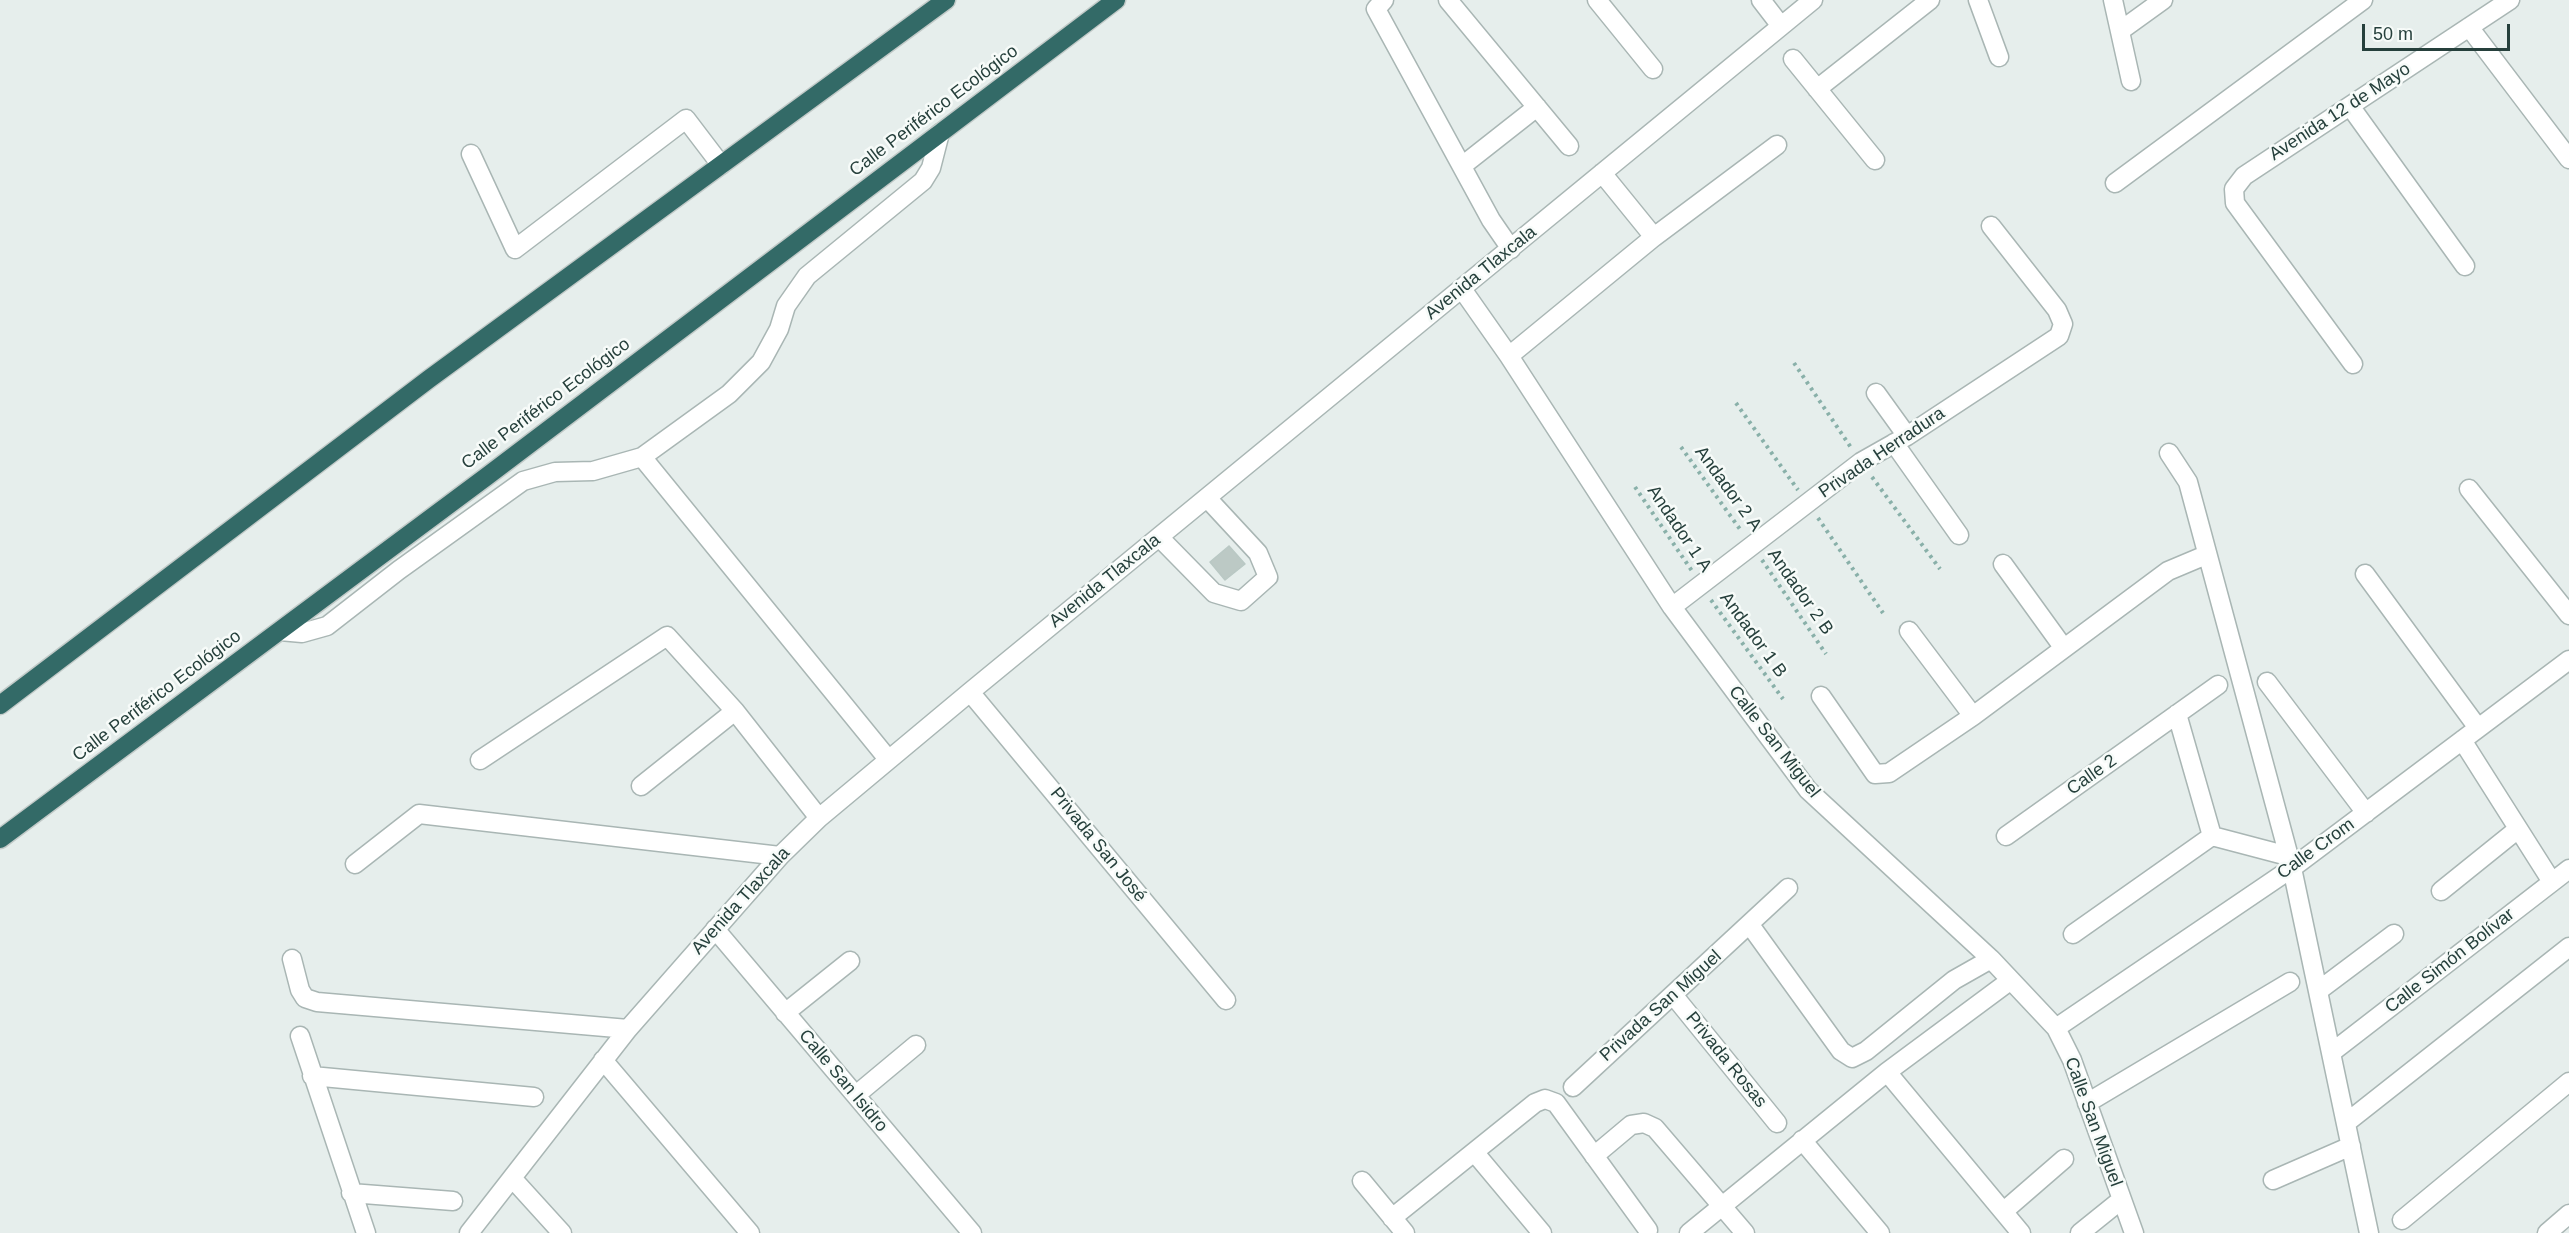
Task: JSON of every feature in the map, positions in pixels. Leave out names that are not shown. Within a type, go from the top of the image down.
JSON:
[{"type":"highway","points":[[0,705],[429,379],[946,0]]},
{"type":"highway","name":"Calle Periférico Ecológico","points":[[0,840],[1116,0]]},
{"type":"street","points":[[1384,0],[1376,9],[1491,220],[1510,249]]},
{"type":"street","points":[[1448,0],[1569,146]]},
{"type":"street","points":[[1596,0],[1653,69]]},
{"type":"street","points":[[1761,0],[1781,26]]},
{"type":"street","name":"Avenida Tlaxcala","points":[[469,1233],[603,1060],[715,929],[771,855],[819,818],[1813,0]]},
{"type":"street","points":[[1817,89],[1930,0]]},
{"type":"street","points":[[1978,0],[1999,57]]},
{"type":"street","points":[[2113,0],[2131,81]]},
{"type":"street","points":[[2120,31],[2163,0]]},
{"type":"street","points":[[2115,183],[2363,0]]},
{"type":"street","name":"Avenida 12 de Mayo","points":[[2353,363],[2235,203],[2234,189],[2244,176],[2510,0]]},
{"type":"street","points":[[2469,27],[2569,159]]},
{"type":"street","points":[[1793,59],[1875,160]]},
{"type":"street","points":[[2350,106],[2465,266]]},
{"type":"street","points":[[1462,166],[1537,107]]},
{"type":"street","points":[[471,154],[514,249],[686,119],[722,165]]},
{"type":"street","points":[[280,631],[302,633],[327,626],[399,570],[523,481],[555,472],[593,471],[642,457],[729,394],[760,362],[796,290],[807,276],[923,181],[931,168],[940,133]]},
{"type":"street","points":[[1509,356],[1654,237],[1778,145]]},
{"type":"street","points":[[1602,173],[1654,237]]},
{"type":"street","name":"Privada Herradura","points":[[1672,607],[1861,462],[1901,439],[2059,336],[2063,324],[2057,310],[1991,226]]},
{"type":"street","name":"Calle San Miguel","points":[[1462,289],[1509,356],[1672,607],[1808,790],[1990,959],[2056,1028],[2072,1060],[2134,1233]]},
{"type":"street","points":[[1876,393],[1959,535]]},
{"type":"street","points":[[2169,453],[2188,482],[2290,862],[2369,1233]]},
{"type":"street","points":[[642,457],[888,759]]},
{"type":"street","points":[[2469,489],[2569,615]]},
{"type":"street","points":[[1159,537],[1214,593],[1241,601],[1268,577],[1258,553],[1207,498]]},
{"type":"street","points":[[1821,696],[1875,774],[1888,773],[1973,716],[2168,571],[2206,555]]},
{"type":"street","points":[[2003,564],[2063,647]]},
{"type":"street","points":[[2365,574],[2478,728]]},
{"type":"street","points":[[1909,631],[1973,716]]},
{"type":"street","points":[[480,760],[667,636],[735,711],[819,818]]},
{"type":"street","name":"Calle Crom","points":[[2056,1028],[2290,862],[2367,813],[2569,660]]},
{"type":"street","points":[[2267,682],[2367,813]]},
{"type":"street","name":"Calle 2","points":[[2006,836],[2218,685]]},
{"type":"street","name":"Privada San José","points":[[970,692],[1226,1000]]},
{"type":"street","points":[[641,786],[735,711]]},
{"type":"street","points":[[2177,714],[2212,836]]},
{"type":"street","points":[[2463,740],[2552,882]]},
{"type":"street","points":[[355,864],[419,814],[771,855]]},
{"type":"street","points":[[2441,891],[2518,829]]},
{"type":"street","points":[[2212,836],[2290,862]]},
{"type":"street","points":[[2073,934],[2212,836]]},
{"type":"street","name":"Calle Simón Bolívar","points":[[2331,1053],[2569,869]]},
{"type":"street","name":"Privada San Miguel","points":[[1572,1087],[1674,996],[1788,888]]},
{"type":"street","points":[[1749,925],[1841,1051],[1852,1058],[1866,1051],[1954,980],[1990,959]]},
{"type":"street","name":"Calle San Isidro","points":[[715,929],[972,1233]]},
{"type":"street","points":[[2318,991],[2394,934]]},
{"type":"street","points":[[2346,1123],[2569,947]]},
{"type":"street","points":[[292,959],[300,990],[305,998],[317,1002],[628,1029]]},
{"type":"street","points":[[786,1012],[850,961]]},
{"type":"street","points":[[1689,1233],[1887,1072],[2011,980]]},
{"type":"street","points":[[2087,1103],[2290,982]]},
{"type":"street","name":"Privada Rosas","points":[[1674,996],[1778,1123]]},
{"type":"street","points":[[300,1036],[366,1233]]},
{"type":"street","points":[[856,1095],[916,1045]]},
{"type":"street","points":[[603,1060],[750,1233]]},
{"type":"street","points":[[1887,1072],[2021,1233]]},
{"type":"street","points":[[312,1076],[534,1097]]},
{"type":"street","points":[[2402,1220],[2569,1082]]},
{"type":"street","points":[[1392,1218],[1534,1102],[1545,1099],[1556,1103],[1647,1230]]},
{"type":"street","points":[[1594,1156],[1631,1125],[1644,1123],[1655,1128],[1744,1233]]},
{"type":"street","points":[[1802,1140],[1880,1233]]},
{"type":"street","points":[[2273,1180],[2351,1146]]},
{"type":"street","points":[[1474,1153],[1542,1233]]},
{"type":"street","points":[[2004,1211],[2064,1159]]},
{"type":"street","points":[[512,1178],[562,1233]]},
{"type":"street","points":[[1362,1181],[1405,1233]]},
{"type":"street","points":[[351,1193],[453,1201]]},
{"type":"street","points":[[2080,1233],[2121,1200]]},
{"type":"street","points":[[2547,1233],[2569,1214]]},
{"type":"path","points":[[1736,403],[1883,612]]},
{"type":"path","name":"Andador 2 A","points":[[1681,447],[1752,546]]},
{"type":"path","name":"Andador 1 A","points":[[1635,487],[1701,586]]},
{"type":"path","name":"Andador 2 B","points":[[1752,546],[1826,654]]},
{"type":"path","name":"Andador 1 B","points":[[1701,586],[1783,699]]},
{"type":"building","points":[[1229,546],[1245,564],[1225,580],[1210,562]]}]
